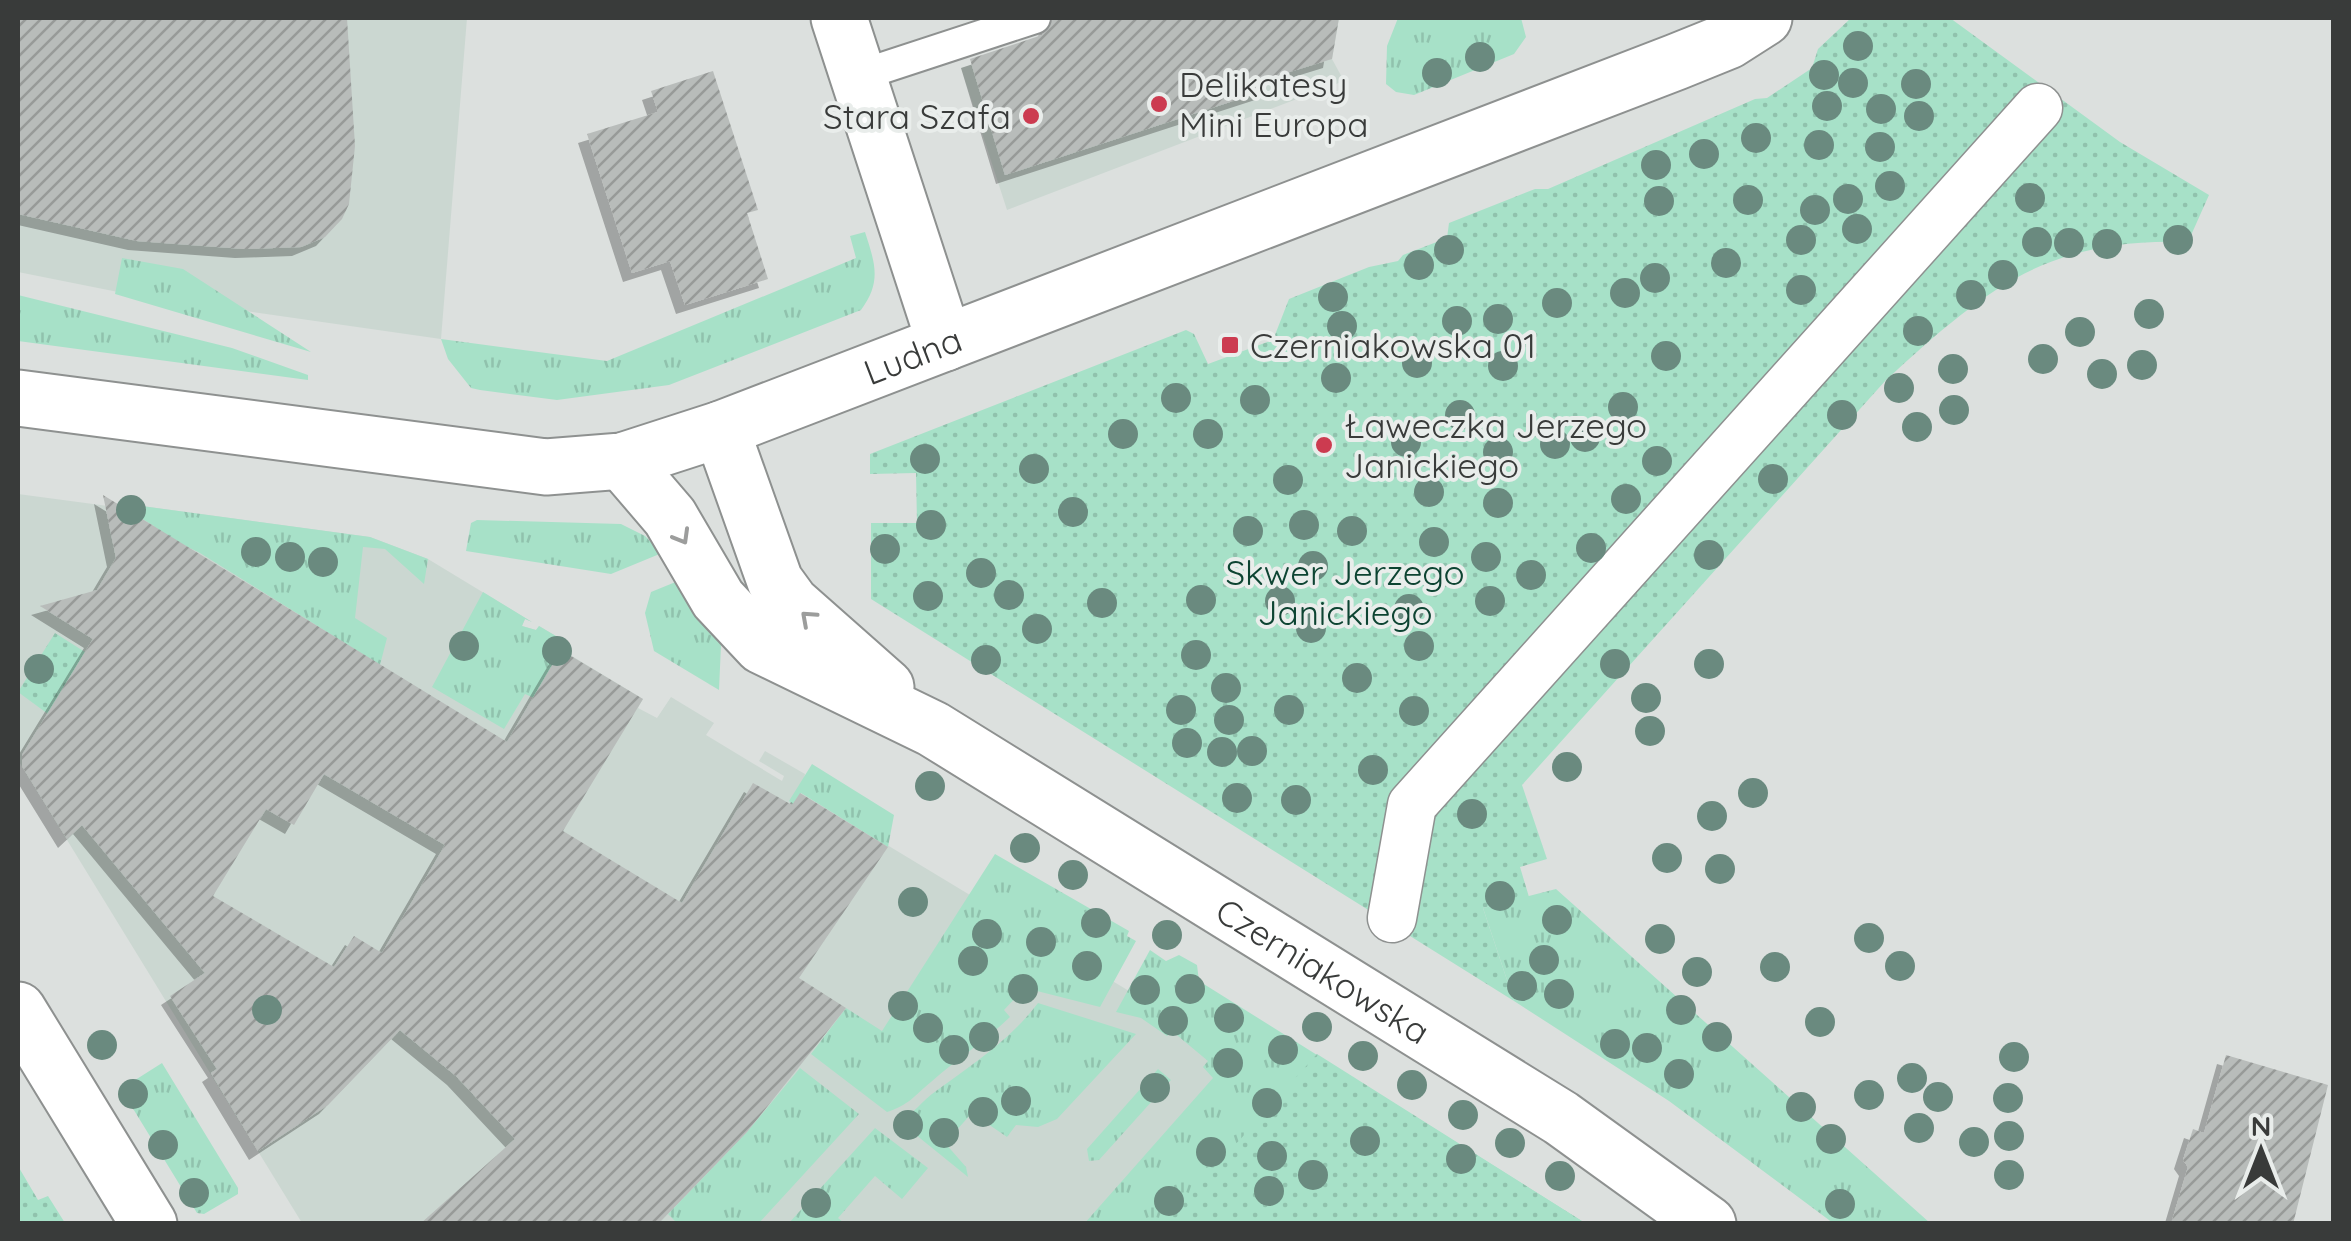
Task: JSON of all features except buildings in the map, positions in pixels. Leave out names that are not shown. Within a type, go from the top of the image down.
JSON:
[{"type":"street","points":[[839,18],[945,342]]},
{"type":"street","name":"Ludna","points":[[18,398],[522,465],[622,461],[721,429],[1711,48],[1764,18]]},
{"type":"street","points":[[1392,918],[1412,804],[2038,108]]},
{"type":"street","name":"Czerniakowska","points":[[721,429],[767,566],[791,603],[933,729]]},
{"type":"street","name":"Czerniakowska","points":[[622,461],[670,517],[718,599],[750,636],[782,658],[933,729],[1561,1118],[1708,1224]]},
{"type":"street","points":[[18,1010],[149,1224]]},
{"type":"lane","points":[[858,76],[1035,18]]},
{"type":"shaded area","points":[[18,18],[467,18],[441,339],[133,295],[18,272]]},
{"type":"shaded area","points":[[1119,18],[1339,18],[1332,59],[1344,81],[1007,210],[961,68]]},
{"type":"shaded area","points":[[18,494],[123,508],[127,504],[370,537],[428,559],[532,622],[525,619],[522,626],[536,630],[539,626],[561,639],[562,650],[643,699],[638,708],[657,718],[671,697],[714,723],[706,735],[782,781],[784,776],[759,761],[765,751],[805,774],[801,793],[1288,1087],[1165,1223],[302,1223],[18,760]]},
{"type":"green space","points":[[1398,18],[1521,18],[1526,37],[1514,54],[1414,95],[1396,92],[1386,84],[1387,46]]},
{"type":"green space","name":"Skwer Jerzego Janickiego","points":[[1851,18],[1950,18],[2120,142],[2209,195],[2188,242],[2139,243],[2057,259],[1988,295],[1955,319],[1886,380],[1522,785],[1547,859],[1520,867],[1529,897],[1483,908],[1514,1001],[871,599],[871,523],[917,523],[916,473],[870,474],[870,454],[1186,330],[1194,334],[1208,364],[1273,340],[1289,299],[1369,267],[1398,261],[1403,255],[1447,238],[1449,223],[1535,189],[1548,189],[1755,99],[1767,98],[1812,68],[1818,49]]},
{"type":"green space","points":[[865,232],[875,272],[872,290],[861,310],[669,385],[557,400],[480,390],[471,388],[448,359],[441,339],[607,361],[856,258],[850,236]]},
{"type":"green space","points":[[122,258],[183,269],[311,352],[115,294]]},
{"type":"green space","points":[[18,295],[232,348],[308,375],[308,380],[18,341]]},
{"type":"green space","points":[[127,504],[370,537],[428,559],[424,584],[385,549],[363,547],[355,618],[387,638],[380,665],[200,553],[153,530],[154,526],[124,508]]},
{"type":"green space","points":[[477,520],[621,524],[645,536],[662,553],[611,574],[466,551],[471,523]]},
{"type":"green space","points":[[678,581],[721,645],[719,690],[654,651],[645,613],[651,592]]},
{"type":"green space","points":[[483,592],[532,622],[525,619],[522,626],[536,630],[539,626],[561,639],[561,650],[534,698],[525,694],[504,729],[432,687]]},
{"type":"green space","points":[[55,633],[85,652],[48,714],[18,692]]},
{"type":"green space","points":[[812,764],[894,815],[888,847],[801,793],[793,804],[789,801]]},
{"type":"green space","points":[[995,854],[1129,931],[1127,936],[1136,941],[1100,1007],[1033,990],[1025,1001],[1018,995],[1004,1010],[1010,1017],[1000,1026],[911,1100],[887,1112],[811,1054],[846,1008],[882,1031]]},
{"type":"green space","points":[[1556,889],[1930,1223],[1833,1223],[1669,1101],[1514,1001],[1483,908]]},
{"type":"green space","points":[[1150,950],[1166,961],[1179,955],[1197,965],[1199,981],[1585,1223],[1084,1224],[1213,1078],[1203,1067],[1208,1061],[1172,1031],[1167,1036],[1141,1018],[1116,1012]]},
{"type":"green space","points":[[1038,1003],[1136,1034],[1057,1119],[1038,1127],[1016,1125],[1007,1137],[972,1113],[945,1143],[966,1167],[968,1177],[900,1122],[1003,1040]]},
{"type":"green space","points":[[1317,1054],[1585,1223],[1165,1223]]},
{"type":"green space","points":[[162,1063],[238,1188],[238,1194],[204,1214],[197,1213],[121,1089]]},
{"type":"green space","points":[[800,1068],[859,1114],[759,1223],[677,1223],[668,1214],[747,1132]]},
{"type":"green space","points":[[1158,1069],[1171,1080],[1099,1160],[1089,1161],[1087,1149]]},
{"type":"green space","points":[[875,1128],[928,1168],[902,1199],[875,1176],[838,1218],[844,1223],[789,1223]]},
{"type":"green space","points":[[18,1166],[38,1200],[48,1196],[65,1223],[18,1223]]},
{"type":"place","name":"Delikatesy Mini Europa","points":[[1159,104]]},
{"type":"place","name":"Stara Szafa","points":[[1031,116]]},
{"type":"place","name":"Czerniakowska 01","points":[[1230,345]]},
{"type":"place","name":"Ławeczka Jerzego Janickiego","points":[[1324,445]]}]
